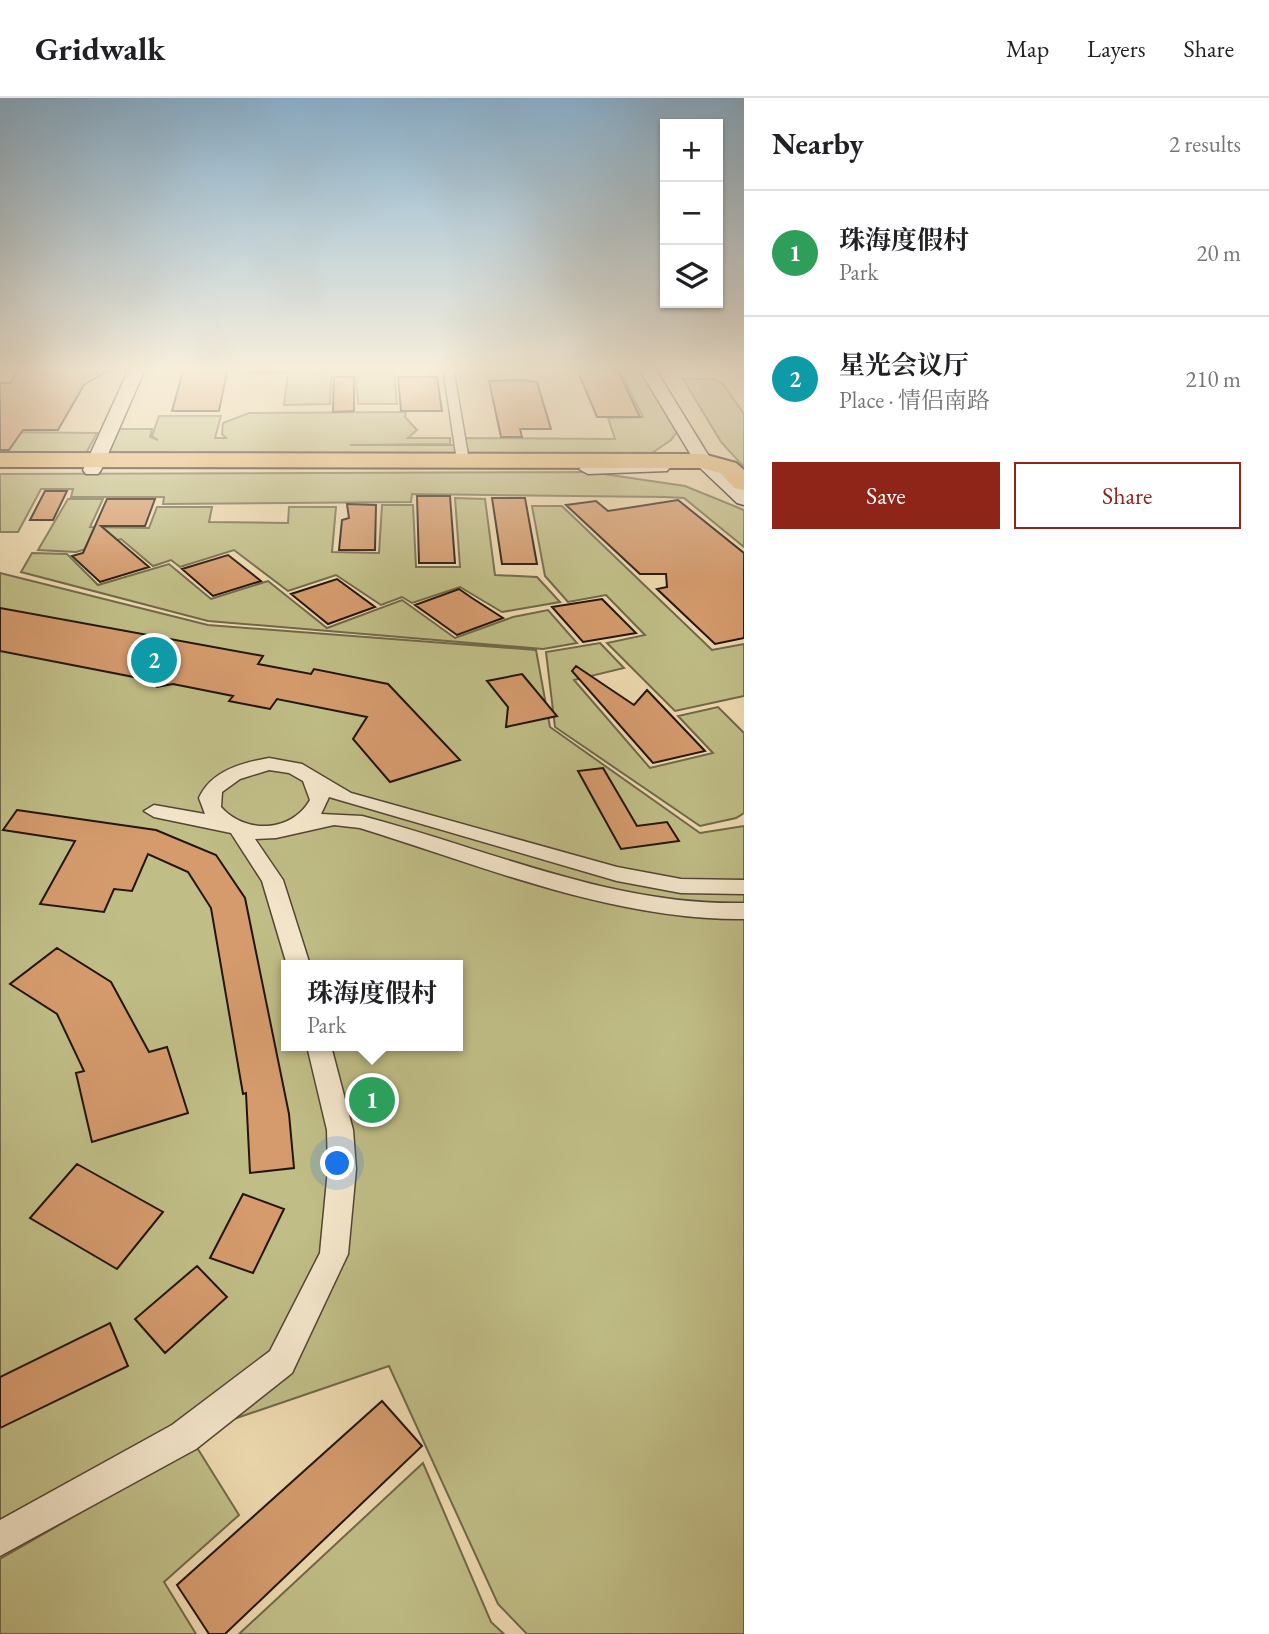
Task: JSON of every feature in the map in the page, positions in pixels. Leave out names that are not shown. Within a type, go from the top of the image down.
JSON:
[{"type":"highway","points":[[0,460],[94,465],[588,468],[667,477],[710,490],[744,505]]},
{"type":"highway","points":[[0,470],[94,465],[463,461],[632,461],[722,467]]},
{"type":"street","points":[[94,465],[106,439]]},
{"type":"street","points":[[459,439],[463,461]]},
{"type":"street","points":[[632,461],[666,449],[679,439]]},
{"type":"street","points":[[692,439],[722,467]]},
{"type":"street","points":[[704,439],[744,499]]},
{"type":"street","points":[[588,468],[722,467]]},
{"type":"street","points":[[744,887],[681,886],[617,874],[344,797],[292,767],[257,765],[227,775],[211,794],[191,805],[154,811],[254,832],[334,819],[362,822],[638,904],[697,912],[744,911]]},
{"type":"street","points":[[296,960],[272,880],[271,860],[275,845],[317,809],[320,791],[316,783]]},
{"type":"street","points":[[211,794],[213,811],[233,827],[272,880]]},
{"type":"street","points":[[0,1539],[184,1437],[281,1362],[334,1254],[342,1169],[340,1130],[320,1051]]},
{"type":"shaded area","points":[[0,439],[94,439],[84,457],[0,457]]},
{"type":"shaded area","points":[[112,439],[158,440],[156,439],[450,439],[450,444],[350,445],[456,445],[457,458],[105,457]]},
{"type":"shaded area","points":[[465,439],[567,439],[672,439],[649,455],[469,459]]},
{"type":"shaded area","points":[[719,439],[744,439],[744,467]]},
{"type":"shaded area","points":[[590,472],[685,486],[744,510],[744,547],[684,498],[665,497],[412,494],[411,502],[163,504],[164,497],[71,497],[73,489],[41,489],[18,532],[0,532],[0,474]]},
{"type":"shaded area","points":[[455,498],[485,499],[495,575],[537,577],[560,602],[502,612],[460,587],[412,603],[402,597],[381,605],[336,575],[288,591],[234,550],[180,567],[171,560],[153,566],[121,539],[76,552],[38,550],[68,499],[103,499],[90,527],[149,528],[157,507],[212,507],[209,522],[288,523],[289,507],[336,507],[332,552],[379,553],[382,505],[413,505],[416,567],[460,567]]},
{"type":"shaded area","points":[[532,506],[562,506],[712,650],[744,644],[744,696],[675,711],[607,643],[645,635],[606,595],[568,602],[545,576]]},
{"type":"shaded area","points":[[32,553],[67,554],[98,585],[169,564],[211,599],[268,581],[327,628],[402,600],[455,638],[513,617],[548,610],[577,643],[543,649],[208,621],[21,572]]},
{"type":"shaded area","points":[[0,573],[208,625],[536,650],[550,727],[700,833],[744,826],[744,1634],[527,1634],[498,1604],[389,1366],[184,1436],[0,1539]]},
{"type":"shaded area","points":[[600,643],[624,668],[574,680],[650,768],[713,753],[678,716],[718,707],[744,733],[744,813],[736,818],[700,826],[555,727],[546,652]]},
{"type":"shaded area","points":[[196,1446],[239,1515],[164,1582],[196,1634],[0,1634],[0,1559]]},
{"type":"shaded area","points":[[423,1463],[491,1622],[504,1634],[239,1634]]},
{"type":"building","points":[[0,439],[17,439],[9,450],[0,450]]},
{"type":"building","points":[[45,491],[67,491],[53,520],[30,520]]},
{"type":"building","points":[[417,496],[450,496],[455,563],[419,563]]},
{"type":"building","points":[[492,498],[525,498],[537,564],[502,564]]},
{"type":"building","points":[[107,499],[155,499],[145,526],[101,526],[149,567],[100,582],[72,556],[83,553]]},
{"type":"building","points":[[678,500],[744,553],[744,638],[715,644],[657,589],[667,587],[666,574],[640,574],[566,505],[596,501],[608,511]]},
{"type":"building","points":[[347,504],[376,505],[375,550],[339,550],[342,520],[349,518]]},
{"type":"building","points":[[228,555],[261,581],[213,596],[182,569]]},
{"type":"building","points":[[337,579],[375,607],[328,624],[291,594]]},
{"type":"building","points":[[459,589],[503,618],[457,635],[415,605]]},
{"type":"building","points":[[602,599],[636,633],[583,642],[552,607]]},
{"type":"building","points":[[0,608],[263,656],[258,664],[311,674],[314,669],[388,684],[460,760],[390,782],[353,739],[367,717],[277,699],[270,709],[229,701],[233,696],[173,684],[157,687],[149,680],[0,651]]},
{"type":"building","points":[[576,666],[634,705],[647,690],[705,751],[653,763],[572,671]]},
{"type":"building","points":[[522,674],[557,716],[506,727],[508,707],[487,681]]},
{"type":"building","points":[[603,768],[637,826],[667,822],[679,841],[621,849],[578,771]]},
{"type":"building","points":[[17,810],[156,830],[216,855],[245,898],[289,1114],[294,1168],[250,1173],[246,1093],[243,1094],[211,908],[188,872],[148,854],[132,891],[114,889],[104,912],[40,904],[75,841],[3,830]]},
{"type":"building","points":[[57,948],[111,982],[149,1052],[167,1047],[188,1113],[92,1142],[76,1073],[84,1071],[57,1014],[10,984]]},
{"type":"building","points":[[77,1164],[163,1212],[117,1269],[30,1218]]},
{"type":"building","points":[[243,1194],[284,1209],[253,1273],[210,1258]]},
{"type":"building","points":[[197,1266],[227,1297],[165,1353],[135,1319]]},
{"type":"building","points":[[110,1323],[128,1366],[0,1428],[0,1377]]},
{"type":"building","points":[[382,1401],[422,1446],[225,1634],[209,1634],[177,1585]]},
{"type":"place","name":"星光会议厅","points":[[154,660]]},
{"type":"place","name":"珠海度假村","points":[[372,1100]]}]
